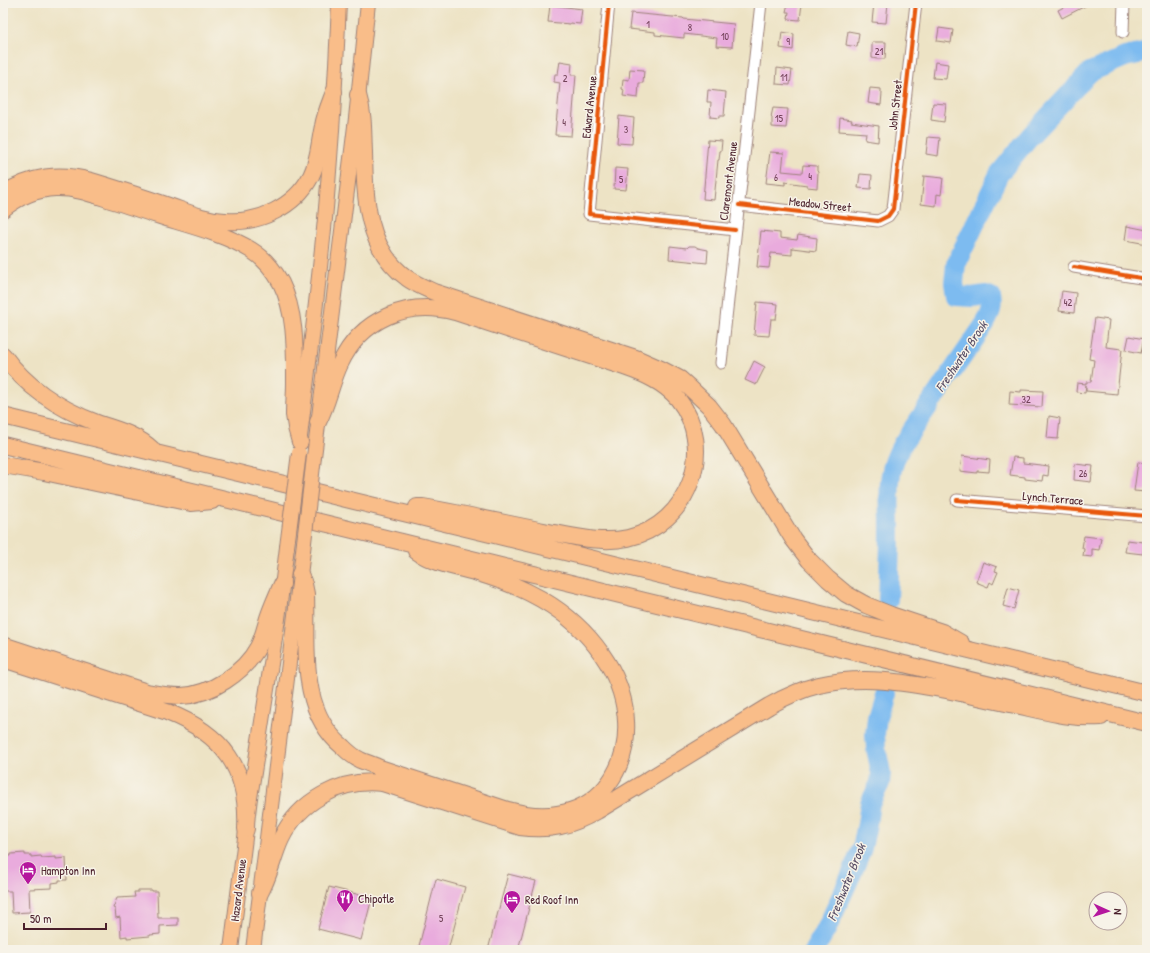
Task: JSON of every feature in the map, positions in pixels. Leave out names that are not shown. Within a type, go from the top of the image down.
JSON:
[{"type":"highway","points":[[3,194],[23,183],[33,180],[52,176],[75,177],[213,220],[235,222],[257,218],[288,202],[300,192],[308,180],[317,160],[324,119],[334,92]]},
{"type":"highway","points":[[358,95],[363,116],[365,182],[370,219],[374,236],[380,248],[395,268],[412,282],[434,292],[636,358],[680,379],[699,396],[717,417],[792,539],[828,580],[846,594],[866,605],[891,616],[942,632],[957,640],[970,650]]},
{"type":"highway","points":[[3,209],[34,192],[51,188],[73,189],[221,236],[242,245],[258,255],[269,265],[276,275],[289,306],[294,348],[294,415],[299,447]]},
{"type":"highway","points":[[318,422],[340,364],[349,348],[359,336],[373,324],[390,315],[408,310],[428,308],[455,312],[642,373],[660,383],[672,393],[683,406],[692,425],[695,444],[695,462],[685,496],[669,517],[654,528],[636,536],[619,539],[597,539],[555,533],[423,506],[389,509]]},
{"type":"highway","points":[[3,355],[25,381],[51,401],[80,416],[134,436],[145,442],[156,453]]},
{"type":"highway","points":[[3,416],[1147,693]]},
{"type":"highway","points":[[3,445],[1147,723]]},
{"type":"highway","points":[[3,465],[44,472],[191,503],[225,500]]},
{"type":"highway","points":[[300,574],[306,594],[307,660],[313,702],[318,716],[325,728],[334,740],[347,751],[360,760],[380,768],[508,810],[527,814],[546,815],[562,813],[577,808],[591,800],[607,785],[615,773],[622,756],[626,734],[624,709],[620,689],[600,652],[575,623],[559,610],[540,598],[517,587],[492,578],[431,560],[403,542]]},
{"type":"highway","points":[[3,645],[147,692],[172,696],[198,693],[228,679],[250,659],[260,643],[272,606],[282,584]]},
{"type":"highway","points":[[3,658],[167,712],[187,720],[204,730],[223,749],[237,772],[245,801],[247,816],[246,830]]},
{"type":"highway","points":[[260,893],[268,876],[280,840],[290,823],[299,812],[311,802],[337,788],[349,784],[382,783],[520,827],[541,829],[563,826],[579,821],[597,812],[769,706],[793,694],[818,685],[846,681],[884,680],[930,687],[1074,717],[1092,718],[1115,715]]},
{"type":"main road","points":[[331,3],[338,29]]},
{"type":"main road","name":"Hazard Avenue","points":[[230,948],[282,584],[299,447],[322,247],[339,3]]},
{"type":"main road","name":"Hazard Avenue","points":[[253,950],[303,551],[368,3]]},
{"type":"street","name":"Edward Avenue","points":[[609,3],[589,214],[735,230]]},
{"type":"street","name":"Claremont Avenue","points":[[721,363],[761,3]]},
{"type":"street","name":"John Street","points":[[894,209],[916,3]]},
{"type":"street","points":[[1122,32],[1124,3]]},
{"type":"street","name":"Meadow Street","points":[[739,205],[878,221],[888,216],[894,209]]},
{"type":"street","points":[[1074,267],[1147,279]]},
{"type":"street","name":"Lynch Terrace","points":[[957,500],[1147,516]]},
{"type":"building","points":[[788,3],[802,3],[800,20],[788,19],[789,12],[786,12]]},
{"type":"building","points":[[874,3],[888,3],[886,23],[872,22]]},
{"type":"building","points":[[1062,3],[1091,3],[1062,18],[1058,10],[1064,7]]},
{"type":"building","points":[[550,5],[582,9],[580,24],[548,22]]},
{"type":"building","points":[[631,13],[734,24],[732,47],[716,46],[717,38],[684,34],[684,38],[655,35],[655,32],[629,29]]},
{"type":"building","points":[[939,28],[953,30],[951,43],[937,41]]},
{"type":"building","points":[[848,31],[859,33],[857,47],[846,45]]},
{"type":"building","points":[[782,32],[794,34],[793,50],[780,48]]},
{"type":"building","points":[[872,42],[886,42],[885,59],[872,58]]},
{"type":"building","points":[[560,61],[572,63],[571,75],[576,75],[571,136],[555,135],[560,83],[554,82],[555,74],[558,74]]},
{"type":"building","points":[[935,62],[948,64],[946,79],[933,78]]},
{"type":"building","points":[[777,68],[792,70],[790,85],[776,84]]},
{"type":"building","points":[[630,69],[644,70],[643,83],[639,83],[638,98],[623,96],[623,79],[629,80]]},
{"type":"building","points":[[870,88],[881,89],[881,105],[868,103]]},
{"type":"building","points":[[708,90],[726,92],[724,116],[719,116],[719,118],[710,117],[711,102],[707,102]]},
{"type":"building","points":[[933,103],[946,104],[944,122],[931,120]]},
{"type":"building","points":[[773,108],[788,109],[786,128],[772,127],[771,117]]},
{"type":"building","points":[[619,116],[634,118],[632,144],[617,143]]},
{"type":"building","points":[[840,118],[852,120],[851,122],[879,126],[878,142],[865,140],[866,133],[839,131]]},
{"type":"building","points":[[928,137],[940,138],[938,156],[926,154]]},
{"type":"building","points":[[708,140],[722,141],[718,160],[714,200],[703,199]]},
{"type":"building","points":[[770,152],[784,153],[782,171],[802,173],[803,165],[817,166],[817,188],[785,182],[785,185],[766,183]]},
{"type":"building","points":[[615,168],[628,169],[626,190],[614,189]]},
{"type":"building","points":[[860,174],[872,175],[871,189],[858,188]]},
{"type":"building","points":[[924,176],[943,178],[941,195],[937,194],[936,206],[921,204]]},
{"type":"building","points":[[1127,226],[1147,230],[1147,244],[1125,240]]},
{"type":"building","points":[[761,231],[780,233],[780,238],[797,240],[798,235],[817,238],[816,251],[792,248],[792,255],[771,253],[769,268],[757,267]]},
{"type":"building","points":[[670,246],[687,248],[689,246],[695,246],[708,250],[707,263],[669,259]]},
{"type":"building","points":[[1062,291],[1076,293],[1074,313],[1059,311]]},
{"type":"building","points":[[757,302],[778,304],[776,319],[771,319],[769,336],[754,335]]},
{"type":"building","points":[[1095,318],[1109,320],[1106,347],[1122,349],[1117,394],[1086,391],[1086,385],[1085,393],[1076,392],[1077,383],[1086,384],[1086,382],[1091,382],[1094,360],[1089,359]]},
{"type":"building","points":[[1129,336],[1144,339],[1141,353],[1126,350]]},
{"type":"building","points":[[754,361],[765,367],[756,385],[745,380]]},
{"type":"building","points":[[1021,390],[1043,391],[1042,407],[1009,405],[1010,391],[1021,392]]},
{"type":"building","points":[[1049,416],[1060,418],[1058,439],[1047,438]]},
{"type":"building","points":[[962,456],[990,460],[989,472],[977,471],[977,473],[960,471]]},
{"type":"building","points":[[1013,457],[1023,458],[1023,463],[1049,466],[1048,476],[1043,475],[1042,481],[1010,475]]},
{"type":"building","points":[[1138,462],[1147,463],[1146,492],[1134,491]]},
{"type":"building","points":[[1075,464],[1093,466],[1091,482],[1074,480]]},
{"type":"building","points":[[1084,536],[1101,538],[1099,550],[1092,549],[1092,557],[1083,556],[1084,549],[1082,548]]},
{"type":"building","points":[[1127,540],[1144,542],[1143,554],[1125,552]]},
{"type":"building","points":[[983,562],[997,567],[995,571],[998,572],[993,584],[990,582],[988,587],[976,582]]},
{"type":"building","points":[[1008,587],[1019,590],[1014,609],[1003,606]]},
{"type":"building","name":"Hampton Inn","points":[[25,853],[25,855],[31,855],[31,857],[56,857],[56,859],[66,858],[67,880],[59,880],[59,882],[52,883],[52,888],[29,889],[30,912],[12,913],[11,891],[3,891],[3,857],[11,856],[11,854]]},
{"type":"building","name":"Red Roof Inn","points":[[508,874],[536,881],[518,950],[488,950]]},
{"type":"building","points":[[436,879],[465,887],[448,950],[418,950]]},
{"type":"building","name":"Chipotle","points":[[329,887],[372,898],[361,940],[318,929]]},
{"type":"building","points":[[138,890],[157,891],[158,918],[178,918],[178,925],[160,926],[160,934],[127,938],[127,936],[121,937],[120,917],[116,918],[115,909],[113,908],[117,898],[135,897],[134,892],[138,892]]},
{"type":"waterway","name":"Freshwater Brook","points":[[888,600],[890,545],[889,494],[893,464],[903,443],[985,324],[991,311],[991,297],[986,295],[972,297],[956,296],[954,283],[956,264],[999,174],[1030,136],[1090,72],[1125,57],[1147,52]]},
{"type":"waterway","name":"Freshwater Brook","points":[[814,950],[826,930],[862,848],[870,803],[880,783],[881,773],[875,735],[877,717],[884,693]]},
{"type":"cycle path","points":[[609,3],[589,214],[735,230]]},
{"type":"cycle path","points":[[739,205],[878,221],[888,216],[893,209],[916,3]]},
{"type":"cycle path","points":[[1074,267],[1147,279]]},
{"type":"cycle path","points":[[957,500],[1147,516]]},
{"type":"place","name":"Hampton Inn","points":[[28,885]]},
{"type":"place","name":"Chipotle","points":[[345,913]]},
{"type":"place","name":"Red Roof Inn","points":[[512,914]]}]
